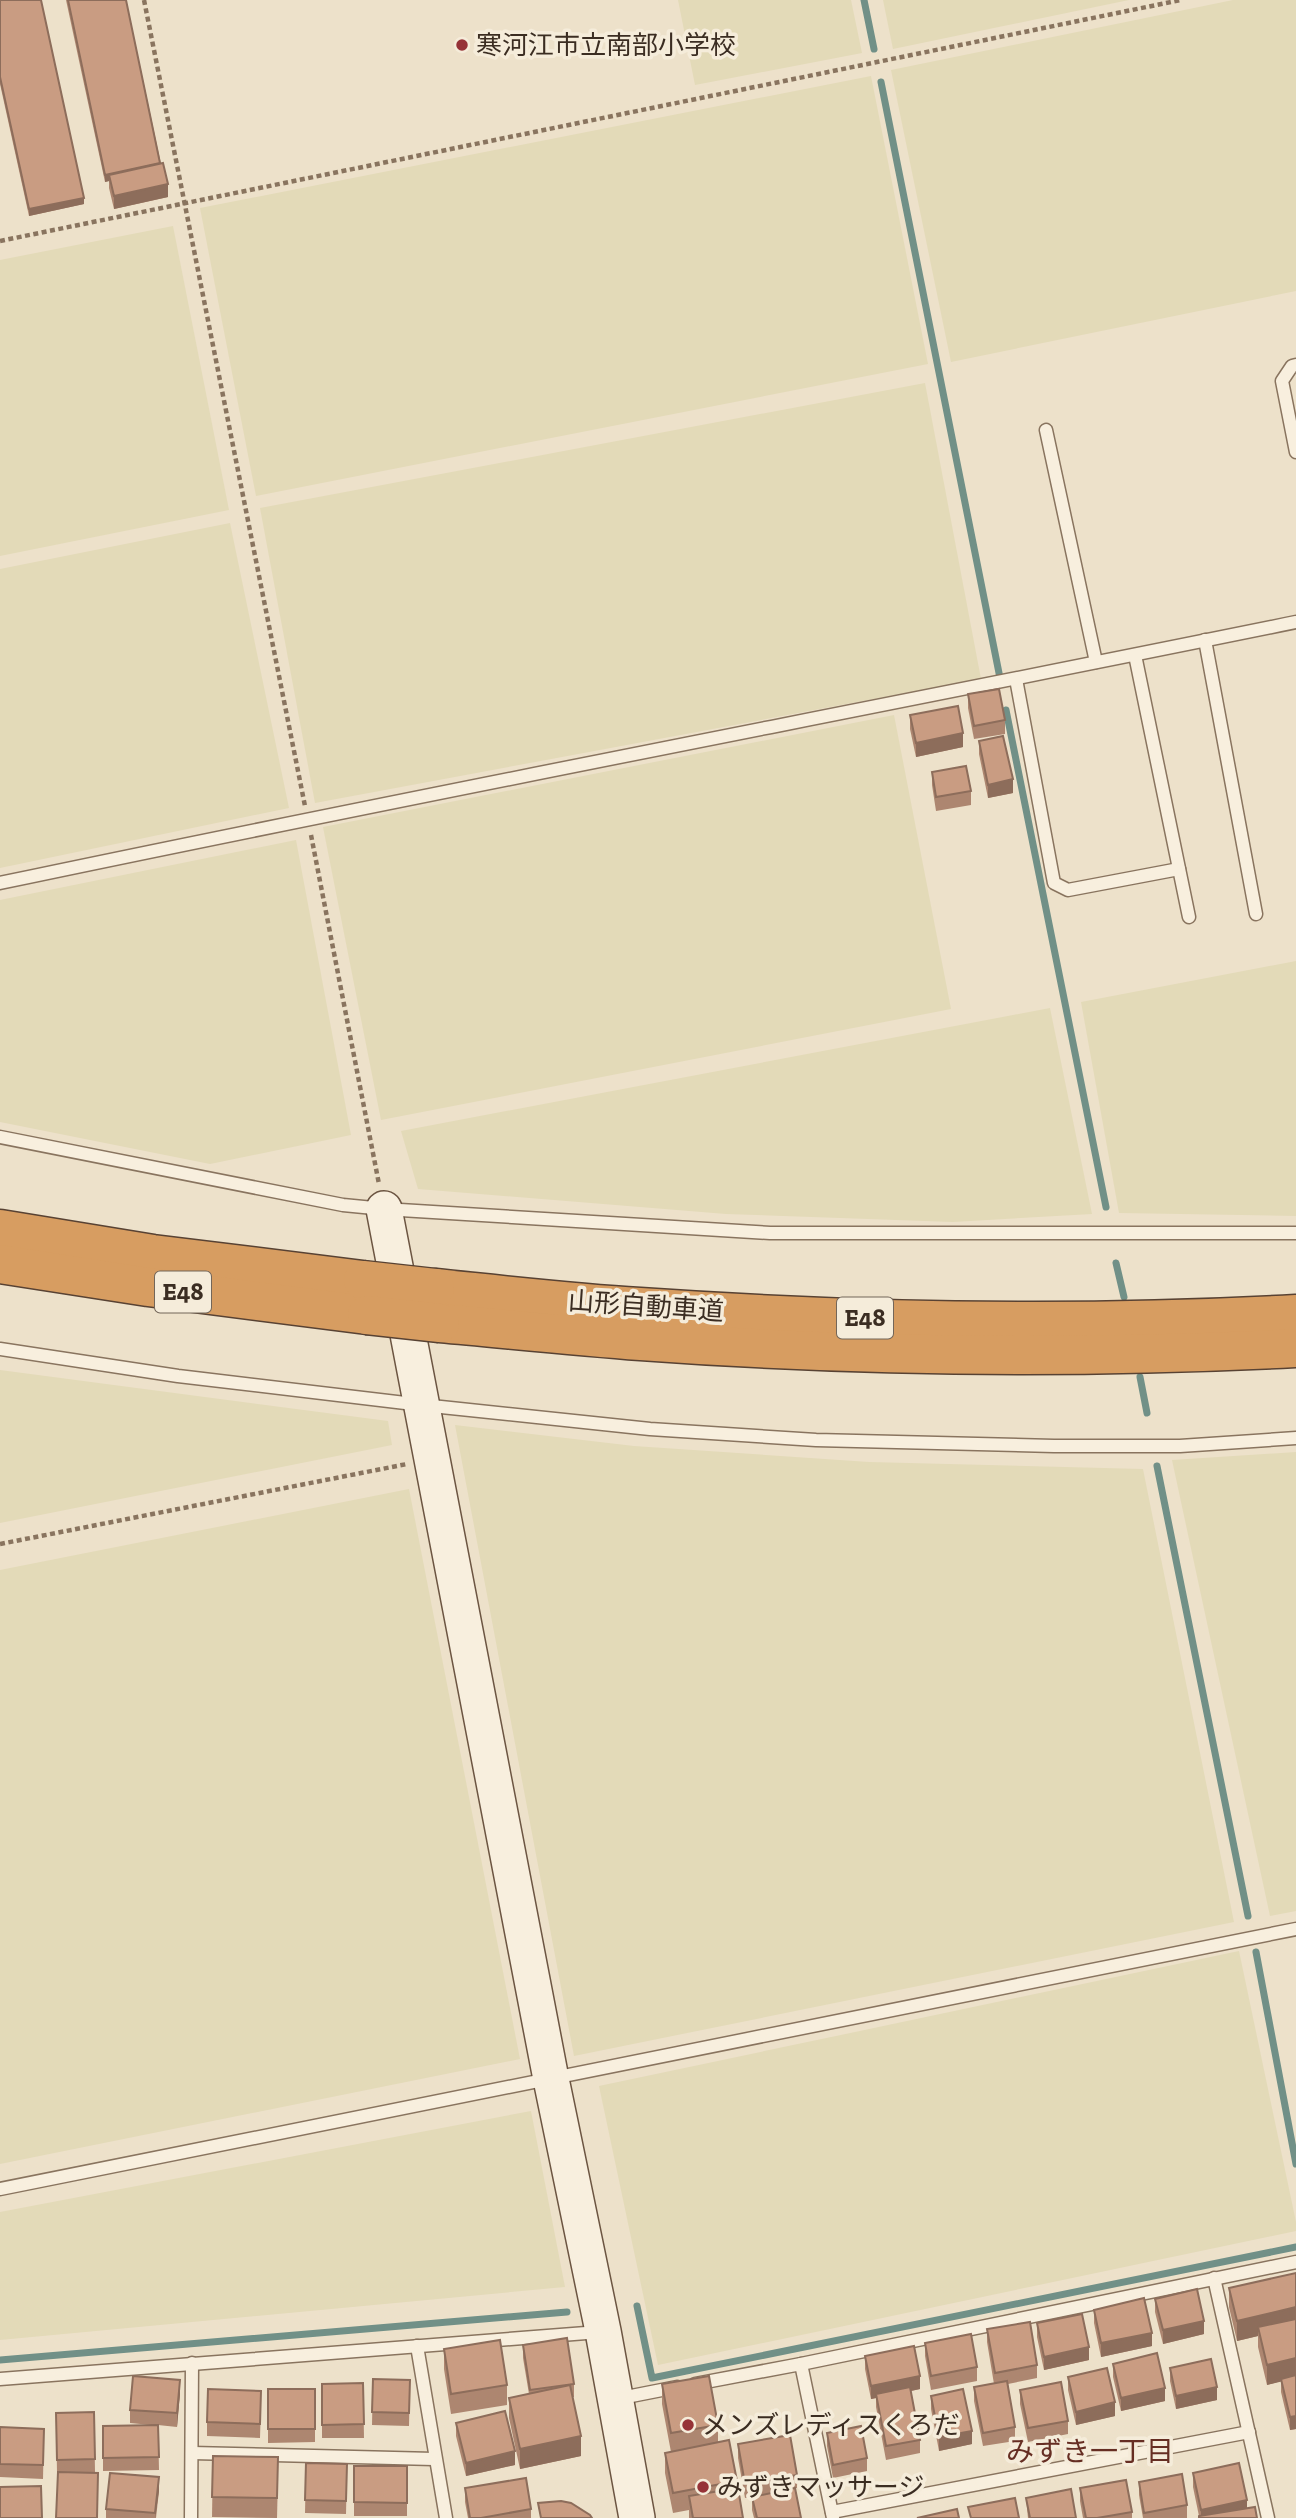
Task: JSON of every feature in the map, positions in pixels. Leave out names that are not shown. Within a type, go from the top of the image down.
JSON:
[{"type":"highway","name":"山形自動車道","points":[[0,1229],[153,1254],[365,1298]]},
{"type":"highway","name":"山形自動車道","points":[[0,1264],[148,1287],[365,1298],[438,1306],[641,1341],[836,1351],[1019,1356],[1202,1353],[1296,1348]]},
{"type":"highway","name":"山形自動車道","points":[[438,1306],[639,1307],[832,1317],[1193,1320],[1296,1314]]},
{"type":"street","points":[[384,1209],[637,2518]]},
{"type":"lane","points":[[1296,365],[1282,381],[1296,452]]},
{"type":"lane","points":[[1046,430],[1096,662]]},
{"type":"lane","points":[[0,883],[307,818],[1296,622]]},
{"type":"lane","points":[[1205,640],[1256,914]]},
{"type":"lane","points":[[1135,655],[1189,917]]},
{"type":"lane","points":[[1016,679],[1054,883],[1068,890],[1179,869]]},
{"type":"lane","points":[[0,1137],[343,1205],[384,1209],[770,1233],[1296,1233]]},
{"type":"lane","points":[[0,1349],[178,1376],[650,1429],[816,1440],[1041,1446],[1180,1446],[1296,1438]]},
{"type":"lane","points":[[0,2189],[1296,1929]]},
{"type":"lane","points":[[615,2399],[801,2364],[1296,2262]]},
{"type":"lane","points":[[1214,2278],[1268,2518]]},
{"type":"lane","points":[[0,2379],[603,2332]]},
{"type":"lane","points":[[416,2346],[446,2518]]},
{"type":"lane","points":[[191,2518],[192,2363]]},
{"type":"lane","points":[[801,2364],[832,2515],[1249,2432]]},
{"type":"lane","points":[[192,2453],[434,2459]]},
{"type":"path","points":[[144,0],[384,1209]]},
{"type":"path","points":[[0,241],[1181,0]]},
{"type":"path","points":[[0,1544],[432,1459]]},
{"type":"shaded area","points":[[678,0],[851,0],[862,53],[695,85]]},
{"type":"shaded area","points":[[883,0],[1129,0],[893,49]]},
{"type":"shaded area","points":[[1233,0],[1296,0],[1296,291],[951,362],[891,70]]},
{"type":"shaded area","points":[[871,76],[928,364],[256,496],[200,208]]},
{"type":"shaded area","points":[[173,226],[229,510],[0,556],[0,260]]},
{"type":"shaded area","points":[[925,383],[981,679],[315,803],[260,508]]},
{"type":"shaded area","points":[[230,523],[289,808],[0,868],[0,569]]},
{"type":"shaded area","points":[[894,715],[951,1009],[381,1120],[323,827]]},
{"type":"shaded area","points":[[296,840],[351,1135],[210,1164],[0,1122],[0,900]]},
{"type":"shaded area","points":[[1296,961],[1296,1216],[1119,1213],[1081,1002]]},
{"type":"shaded area","points":[[1050,1008],[1092,1214],[953,1222],[726,1214],[418,1189],[401,1131]]},
{"type":"shaded area","points":[[0,1370],[388,1421],[392,1445],[0,1523]]},
{"type":"shaded area","points":[[455,1425],[634,1446],[869,1462],[1143,1469],[1234,1922],[574,2056]]},
{"type":"shaded area","points":[[1296,1452],[1296,1911],[1270,1916],[1172,1460]]},
{"type":"shaded area","points":[[409,1489],[520,2059],[0,2164],[0,1570]]},
{"type":"shaded area","points":[[1239,1951],[1296,2231],[658,2365],[599,2086]]},
{"type":"shaded area","points":[[531,2111],[565,2287],[0,2340],[0,2212]]},
{"type":"building","points":[[0,0],[41,0],[84,198],[29,209],[0,77]]},
{"type":"building","points":[[68,0],[126,0],[160,163],[105,175]]},
{"type":"building","points":[[163,163],[168,184],[114,196],[109,175]]},
{"type":"building","points":[[999,689],[1005,720],[974,726],[968,694]]},
{"type":"building","points":[[958,706],[963,733],[916,743],[910,715]]},
{"type":"building","points":[[1003,736],[1013,779],[988,785],[979,741]]},
{"type":"building","points":[[966,766],[971,791],[936,797],[932,772]]},
{"type":"building","points":[[1296,2273],[1296,2307],[1237,2321],[1229,2288]]},
{"type":"building","points":[[1197,2289],[1204,2321],[1163,2330],[1155,2299]]},
{"type":"building","points":[[1144,2298],[1152,2333],[1101,2343],[1094,2310]]},
{"type":"building","points":[[1082,2314],[1089,2347],[1044,2357],[1037,2323]]},
{"type":"building","points":[[1296,2319],[1296,2358],[1267,2365],[1258,2327]]},
{"type":"building","points":[[1030,2322],[1037,2365],[995,2373],[987,2329]]},
{"type":"building","points":[[971,2334],[977,2367],[931,2376],[925,2343]]},
{"type":"building","points":[[567,2338],[574,2384],[530,2390],[523,2345]]},
{"type":"building","points":[[500,2340],[507,2385],[451,2394],[444,2349]]},
{"type":"building","points":[[914,2346],[920,2376],[871,2386],[865,2356]]},
{"type":"building","points":[[1157,2353],[1165,2388],[1121,2398],[1113,2364]]},
{"type":"building","points":[[1211,2359],[1217,2387],[1176,2396],[1170,2368]]},
{"type":"building","points":[[1107,2368],[1115,2402],[1076,2412],[1068,2377]]},
{"type":"building","points":[[1296,2375],[1296,2416],[1290,2417],[1281,2379]]},
{"type":"building","points":[[133,2376],[180,2380],[177,2413],[130,2410]]},
{"type":"building","points":[[709,2376],[718,2425],[671,2433],[662,2384]]},
{"type":"building","points":[[373,2379],[410,2380],[409,2413],[372,2412]]},
{"type":"building","points":[[1007,2381],[1015,2427],[983,2433],[974,2387]]},
{"type":"building","points":[[1061,2382],[1068,2421],[1028,2428],[1020,2390]]},
{"type":"building","points":[[363,2383],[364,2424],[322,2425],[322,2384]]},
{"type":"building","points":[[570,2385],[581,2436],[520,2449],[509,2398]]},
{"type":"building","points":[[910,2387],[920,2440],[886,2446],[876,2394]]},
{"type":"building","points":[[208,2389],[261,2391],[260,2424],[207,2422]]},
{"type":"building","points":[[268,2389],[315,2389],[315,2429],[268,2429]]},
{"type":"building","points":[[963,2389],[972,2431],[939,2437],[931,2396]]},
{"type":"building","points":[[505,2411],[515,2451],[466,2463],[456,2423]]},
{"type":"building","points":[[94,2412],[95,2459],[57,2460],[56,2413]]},
{"type":"building","points":[[158,2425],[159,2457],[103,2458],[103,2426]]},
{"type":"building","points":[[861,2426],[867,2458],[833,2465],[827,2433]]},
{"type":"building","points":[[0,2427],[44,2429],[43,2465],[0,2464]]},
{"type":"building","points":[[790,2435],[797,2475],[745,2484],[738,2444]]},
{"type":"building","points":[[729,2440],[737,2481],[673,2493],[665,2453]]},
{"type":"building","points":[[213,2456],[278,2457],[277,2498],[212,2497]]},
{"type":"building","points":[[306,2463],[347,2464],[346,2501],[305,2500]]},
{"type":"building","points":[[1239,2463],[1247,2500],[1201,2510],[1193,2473]]},
{"type":"building","points":[[354,2466],[407,2466],[407,2503],[354,2502]]},
{"type":"building","points":[[58,2472],[98,2473],[97,2518],[56,2518]]},
{"type":"building","points":[[110,2473],[159,2477],[155,2513],[106,2509]]},
{"type":"building","points":[[1182,2474],[1187,2505],[1144,2513],[1139,2482]]},
{"type":"building","points":[[526,2478],[531,2509],[470,2518],[465,2488]]},
{"type":"building","points":[[1126,2480],[1132,2512],[1086,2518],[1080,2488]]},
{"type":"building","points":[[41,2486],[42,2518],[0,2518],[0,2487]]},
{"type":"building","points":[[738,2488],[743,2518],[693,2518],[689,2496]]},
{"type":"building","points":[[795,2488],[801,2518],[757,2518],[752,2497]]},
{"type":"building","points":[[1071,2489],[1076,2518],[1030,2518],[1026,2498]]},
{"type":"building","points":[[1015,2498],[1019,2518],[971,2518],[968,2507]]},
{"type":"building","points":[[538,2503],[571,2503],[592,2518],[541,2518]]},
{"type":"building","points":[[1255,2507],[1257,2518],[1199,2518],[1199,2516]]},
{"type":"building","points":[[957,2509],[959,2518],[917,2518]]},
{"type":"waterway","points":[[864,0],[874,49]]},
{"type":"waterway","points":[[881,82],[1000,678]]},
{"type":"waterway","points":[[1006,710],[1106,1207]]},
{"type":"waterway","points":[[1116,1263],[1124,1297]]},
{"type":"waterway","points":[[1140,1377],[1147,1413]]},
{"type":"waterway","points":[[1157,1466],[1248,1916]]},
{"type":"waterway","points":[[1256,1952],[1296,2164]]},
{"type":"waterway","points":[[637,2306],[652,2378],[1296,2247]]},
{"type":"waterway","points":[[0,2360],[567,2312]]},
{"type":"place","name":"寒河江市立南部小学校","points":[[462,45]]},
{"type":"place","name":"メンズレディスくろだ","points":[[688,2425]]},
{"type":"place","name":"みずきマッサージ","points":[[703,2487]]},
{"type":"district","name":"みずき一丁目","points":[[1090,2451]]}]
